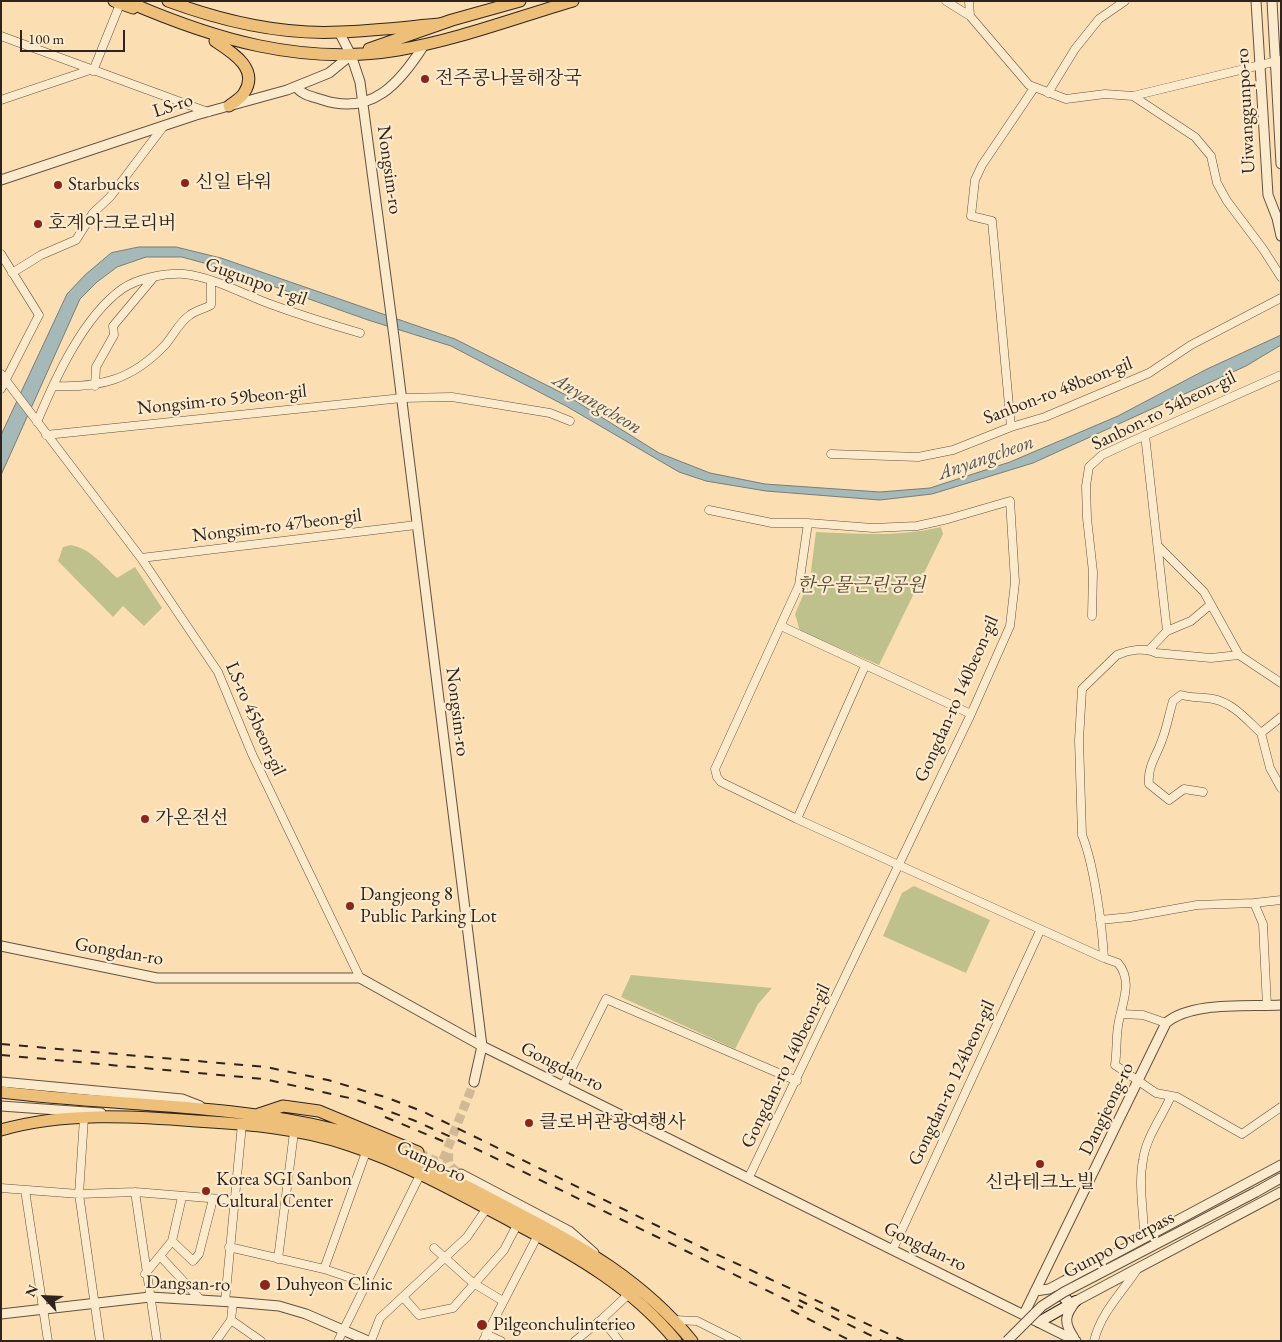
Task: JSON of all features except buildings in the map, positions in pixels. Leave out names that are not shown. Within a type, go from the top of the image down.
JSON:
[{"type":"main road","points":[[350,55],[440,24],[520,1]]},
{"type":"main road","points":[[120,2],[201,32],[254,46],[350,55],[424,45],[573,1]]},
{"type":"main road","points":[[169,2],[261,26],[305,32],[339,32],[440,24]]},
{"type":"main road","points":[[201,32],[230,50],[243,62],[248,71],[248,82],[244,93],[229,106]]},
{"type":"main road","name":"Gunpo-ro","points":[[1,1092],[256,1115],[338,1130],[370,1142],[458,1182],[598,1256],[648,1295],[674,1320],[692,1341]]},
{"type":"main road","points":[[256,1115],[283,1106],[319,1111],[418,1152]]},
{"type":"main road","name":"Gunpo-ro","points":[[1,1130],[28,1124],[84,1118],[130,1116],[242,1124],[334,1140],[420,1174],[538,1235],[587,1263],[630,1294],[659,1320],[676,1341]]},
{"type":"main road","points":[[1068,1279],[1062,1284],[1061,1293],[1066,1299],[1076,1301]]},
{"type":"main road","points":[[1039,1322],[1076,1301]]},
{"type":"street","points":[[946,1],[970,16],[1029,85],[1066,99],[1105,94],[1133,96],[1278,61]]},
{"type":"street","points":[[969,1],[970,16]]},
{"type":"street","points":[[1048,93],[1075,49],[1098,19],[1125,1]]},
{"type":"street","name":"Uiwanggunpo-ro","points":[[1256,1],[1268,195],[1277,218],[1281,236]]},
{"type":"street","name":"Uiwanggunpo-ro","points":[[1272,1],[1278,61],[1281,164]]},
{"type":"street","points":[[92,71],[120,2]]},
{"type":"street","name":"Nongsim-ro","points":[[339,32],[360,82],[402,398],[416,526],[482,1046],[474,1082]]},
{"type":"street","points":[[1,36],[208,112]]},
{"type":"street","points":[[296,86],[304,95],[336,104],[362,103],[379,97],[410,67],[424,45]]},
{"type":"street","name":"LS-ro","points":[[1,180],[208,112],[296,86],[329,73],[350,55]]},
{"type":"street","points":[[1,100],[92,71]]},
{"type":"street","points":[[1011,426],[992,221],[971,216],[975,180],[982,165],[1034,88]]},
{"type":"street","points":[[1133,96],[1195,137],[1211,156],[1218,183],[1227,201],[1263,249],[1281,277]]},
{"type":"street","points":[[12,273],[41,255],[76,240],[93,213],[110,197],[163,127]]},
{"type":"street","name":"Uiwanggunpo-ro","points":[[1277,218],[1281,204]]},
{"type":"street","points":[[1,254],[39,315],[1,389]]},
{"type":"street","name":"Gugunpo 1-gil","points":[[36,421],[80,337],[99,310],[123,288],[154,277],[184,274],[211,282],[305,317],[360,333]]},
{"type":"street","points":[[95,386],[96,367],[114,335],[114,326],[154,277]]},
{"type":"street","points":[[53,386],[95,386],[116,380],[144,364],[164,345],[190,315],[211,305],[211,282]]},
{"type":"street","name":"Sanbon-ro 48beon-gil","points":[[831,454],[918,457],[952,450],[1011,426],[1044,417],[1149,373],[1191,346],[1281,298]]},
{"type":"street","name":"Sanbon-ro 54beon-gil","points":[[1092,616],[1094,572],[1087,518],[1086,486],[1090,467],[1102,455],[1281,375]]},
{"type":"street","name":"LS-ro 45beon-gil","points":[[5,379],[141,558],[218,672],[256,762],[360,978]]},
{"type":"street","name":"Nongsim-ro 59beon-gil","points":[[46,435],[402,398],[452,397],[550,413],[570,421]]},
{"type":"street","points":[[1145,436],[1167,631]]},
{"type":"street","name":"Gongdan-ro 140beon-gil","points":[[709,510],[772,523],[808,523],[872,528],[917,526],[948,519],[1010,500],[1015,582],[1010,626],[971,714],[797,1081],[749,1177]]},
{"type":"street","points":[[808,523],[800,585],[715,769],[716,777],[721,782],[797,820],[1040,931],[1118,963],[1124,969],[1126,989],[1115,1065],[1156,1093],[1177,1097],[1242,1134],[1281,1107]]},
{"type":"street","name":"Nongsim-ro 47beon-gil","points":[[141,558],[416,526]]},
{"type":"street","points":[[1158,546],[1204,592],[1239,655],[1281,683]]},
{"type":"street","points":[[1149,650],[1167,631],[1192,621],[1210,605]]},
{"type":"street","points":[[781,626],[971,714]]},
{"type":"street","points":[[1104,958],[1100,920],[1087,848],[1082,835],[1080,698],[1082,689],[1117,656],[1124,652],[1149,650],[1156,653],[1211,658],[1239,655]]},
{"type":"street","points":[[797,820],[865,666]]},
{"type":"street","points":[[1202,792],[1184,789],[1169,800],[1149,784],[1148,775],[1154,756],[1162,741],[1173,701],[1181,696],[1212,698],[1232,706],[1261,733],[1270,768],[1281,788]]},
{"type":"street","points":[[1261,733],[1281,717]]},
{"type":"street","points":[[1100,920],[1130,917],[1197,905],[1281,900]]},
{"type":"street","points":[[1254,903],[1263,924],[1267,1006]]},
{"type":"street","name":"Gongdan-ro 124beon-gil","points":[[893,1249],[1040,931]]},
{"type":"street","name":"Gongdan-ro","points":[[1,946],[157,978],[360,978],[482,1046],[1076,1340]]},
{"type":"street","points":[[563,1086],[606,999],[797,1081]]},
{"type":"street","points":[[1121,1014],[1143,1015],[1166,1024],[1174,1017],[1197,1009],[1281,1004]]},
{"type":"street","name":"Dangjeong-ro","points":[[1024,1314],[1166,1024]]},
{"type":"street","name":"Gunpo-ro","points":[[1,1082],[182,1099],[210,1110]]},
{"type":"street","points":[[1144,1237],[1141,1180],[1143,1159],[1147,1144],[1171,1096]]},
{"type":"street","name":"Gunpo-ro","points":[[1,1106],[130,1116]]},
{"type":"street","points":[[84,1118],[79,1194],[100,1341]]},
{"type":"street","points":[[216,1341],[231,1320],[229,1302],[229,1247],[242,1124]]},
{"type":"street","points":[[278,1259],[294,1132]]},
{"type":"street","points":[[324,1269],[366,1152]]},
{"type":"street","points":[[1036,1291],[1049,1289],[1281,1165]]},
{"type":"street","points":[[338,1341],[420,1174]]},
{"type":"street","points":[[461,1174],[569,1231],[598,1256]]},
{"type":"street","name":"Gunpo Overpass","points":[[1007,1341],[1042,1306],[1064,1292],[1281,1178]]},
{"type":"street","points":[[1,1188],[79,1194],[134,1192],[233,1200]]},
{"type":"street","points":[[25,1190],[48,1341]]},
{"type":"street","points":[[134,1192],[157,1341]]},
{"type":"street","points":[[1076,1340],[1065,1322],[1066,1313],[1076,1301],[1281,1192]]},
{"type":"street","points":[[146,1274],[172,1241],[182,1197]]},
{"type":"street","points":[[172,1241],[194,1261],[199,1254],[213,1199]]},
{"type":"street","points":[[369,1341],[380,1318],[467,1237],[487,1208]]},
{"type":"street","points":[[403,1297],[419,1315],[453,1308],[504,1250],[518,1225]]},
{"type":"street","points":[[501,1341],[484,1338],[538,1235]]},
{"type":"street","points":[[229,1247],[324,1269],[366,1284]]},
{"type":"street","points":[[434,1248],[473,1283],[503,1301]]},
{"type":"street","points":[[160,1257],[202,1300]]},
{"type":"street","points":[[1094,1341],[1101,1320],[1114,1299],[1139,1267]]},
{"type":"street","points":[[575,1341],[635,1289],[648,1295]]},
{"type":"street","name":"Dangsan-ro","points":[[1,1314],[150,1296],[279,1306],[306,1314],[342,1332],[369,1341]]},
{"type":"street","points":[[602,1319],[619,1341]]},
{"type":"street","points":[[231,1320],[258,1340]]},
{"type":"street","points":[[674,1320],[697,1321],[737,1341]]},
{"type":"green space","name":"한우물근린공원","points":[[941,527],[943,534],[879,665],[800,631],[795,614],[810,579],[816,532],[894,534]]},
{"type":"green space","points":[[71,545],[91,554],[117,578],[135,567],[162,608],[144,626],[123,606],[113,617],[58,561],[63,547]]},
{"type":"green space","points":[[914,886],[990,920],[966,973],[883,936],[902,893]]},
{"type":"green space","points":[[631,975],[772,988],[758,1004],[735,1049],[621,997]]},
{"type":"shaded area","points":[[139,247],[176,247],[221,258],[455,339],[566,395],[659,453],[710,473],[765,484],[880,492],[930,488],[1010,462],[1118,416],[1205,370],[1281,335],[1281,345],[1246,366],[1033,463],[932,494],[880,500],[766,491],[706,481],[679,472],[566,406],[451,346],[368,320],[222,268],[182,257],[146,257],[117,267],[97,282],[80,299],[1,475],[1,435],[67,294],[85,275],[111,253]]},
{"type":"tunnel","points":[[418,1152],[435,1161],[443,1160],[474,1082]]},
{"type":"tunnel","points":[[449,1153],[451,1166],[461,1174]]},
{"type":"railway","points":[[1,1044],[266,1067],[328,1080],[388,1098],[424,1112],[705,1249],[904,1341]]},
{"type":"railway","points":[[1,1055],[264,1079],[354,1099],[413,1120],[460,1141],[803,1308]]},
{"type":"railway","points":[[385,1117],[445,1142]]},
{"type":"railway","points":[[799,1300],[882,1341]]},
{"type":"railway","points":[[791,1310],[851,1341]]},
{"type":"place","name":"전주콩나물해장국","points":[[425,79]]},
{"type":"place","name":"신일 타워","points":[[185,183]]},
{"type":"place","name":"Starbucks","points":[[58,185]]},
{"type":"place","name":"호계아크로리버","points":[[38,224]]},
{"type":"place","name":"가온전선","points":[[145,819]]},
{"type":"place","name":"Dangjeong 8 Public Parking Lot","points":[[350,906]]},
{"type":"place","name":"클로버관광여행사","points":[[529,1123]]},
{"type":"place","name":"신라테크노빌","points":[[1040,1164]]},
{"type":"place","name":"Korea SGI Sanbon Cultural Center","points":[[206,1191]]},
{"type":"place","name":"Duhyeon Clinic","points":[[265,1285]]},
{"type":"place","name":"Pilgeonchulinterieo","points":[[482,1325]]},
{"type":"water label","name":"Anyangcheon","points":[[597,404]]},
{"type":"water label","name":"Anyangcheon","points":[[986,458]]}]
